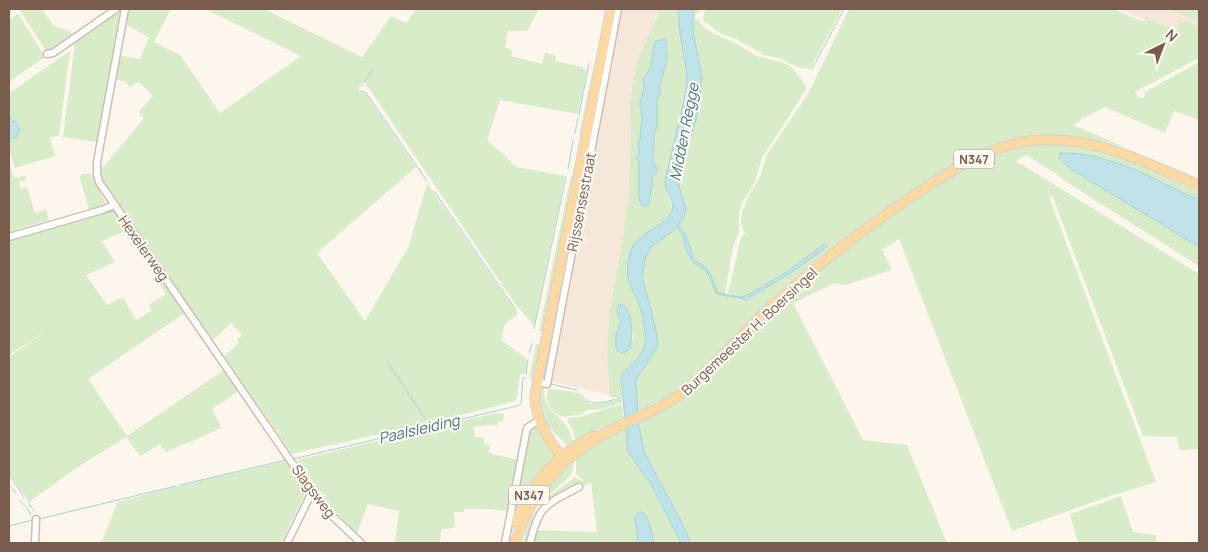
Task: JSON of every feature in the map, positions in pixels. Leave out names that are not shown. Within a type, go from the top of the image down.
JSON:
[{"type":"main road","name":"Rijssensestraat","points":[[566,455],[539,420],[534,403],[597,62],[604,27],[610,9]]},
{"type":"main road","name":"Burgemeester H. Boersingel","points":[[566,455],[670,401],[693,384],[783,296],[851,240],[923,190],[984,154],[1030,141],[1074,140],[1106,147],[1199,185]]},
{"type":"main road","name":"N347","points":[[511,543],[518,518],[527,498],[543,476],[566,455]]},
{"type":"main road","name":"N347","points":[[516,543],[525,518],[534,501],[566,455]]},
{"type":"street","points":[[47,54],[53,54],[116,9]]},
{"type":"street","name":"Hexelerweg","points":[[126,9],[96,167],[99,182],[290,459]]},
{"type":"street","name":"Rijssensestraat","points":[[537,382],[547,384],[618,9]]},
{"type":"street","points":[[9,237],[114,205]]},
{"type":"street","points":[[505,543],[527,428],[539,420]]},
{"type":"street","name":"Slagsweg","points":[[290,459],[331,516],[361,543]]},
{"type":"street","points":[[530,543],[535,523],[549,503],[578,487]]},
{"type":"street","points":[[287,543],[312,492]]},
{"type":"street","points":[[35,543],[36,519]]},
{"type":"shaded area","points":[[620,9],[663,9],[642,52],[631,190],[621,253],[611,395],[548,381]]},
{"type":"shaded area","points":[[1118,9],[1199,9],[1199,49],[1149,22]]},
{"type":"green space","points":[[19,9],[45,9],[43,11],[54,26],[70,31],[73,35],[48,52]]},
{"type":"green space","points":[[123,9],[97,142],[63,137],[75,43],[73,42]]},
{"type":"green space","points":[[129,9],[171,9],[154,42],[180,55],[220,113],[301,56],[205,9],[264,9],[362,57],[391,16],[406,23],[416,9],[539,9],[527,31],[508,31],[505,47],[512,50],[511,56],[542,64],[545,53],[555,55],[556,61],[583,67],[587,71],[578,114],[500,100],[487,140],[517,167],[565,176],[534,326],[516,305],[364,81],[358,86],[361,92],[365,93],[416,167],[317,253],[365,321],[409,246],[427,183],[518,314],[504,326],[501,340],[527,359],[525,374],[520,374],[515,401],[292,454],[224,356],[239,343],[237,340],[242,335],[231,323],[213,340],[101,178],[100,171],[144,118],[138,112],[153,96],[139,82],[130,88],[125,81],[123,82],[116,78],[121,56],[140,59],[149,37],[126,25]]},
{"type":"green space","points":[[661,9],[678,9],[687,74],[686,91],[665,181],[665,188],[672,208],[670,215],[665,221],[638,240],[630,254],[628,277],[641,312],[645,346],[621,377],[622,398],[610,397],[607,356],[609,315],[623,237],[629,190],[630,102],[637,60]],"holes":[[[666,40],[667,61],[660,85],[654,132],[655,174],[651,185],[650,202],[643,206],[639,197],[639,162],[636,158],[639,153],[642,119],[640,104],[643,97],[644,76],[649,71],[654,53]],[[619,304],[623,306],[629,316],[632,336],[630,348],[621,353],[616,349],[620,323],[617,310]]]},
{"type":"green space","points":[[693,9],[702,9],[700,12],[697,12],[695,19],[698,19],[702,26],[757,56],[792,67],[807,88],[762,158],[755,182],[742,203],[739,213],[739,232],[733,247],[725,294],[718,293],[712,278],[704,266],[694,261],[686,234],[678,226],[686,210],[678,176],[696,120],[702,79],[693,31]]},
{"type":"green space","points":[[706,9],[842,9],[812,65],[813,70],[797,67],[781,59],[764,55],[736,39],[721,34],[704,21],[703,17]]},
{"type":"green space","points":[[849,9],[1113,9],[1141,21],[1145,21],[1145,17],[1148,17],[1147,20],[1177,29],[1180,22],[1185,23],[1188,20],[1199,27],[1199,58],[1135,92],[1139,98],[1144,98],[1145,92],[1199,62],[1199,120],[1174,111],[1165,133],[1105,107],[1083,118],[1073,126],[1126,148],[1070,136],[1031,136],[1013,140],[946,170],[739,332],[696,376],[658,404],[638,414],[635,382],[637,376],[658,347],[649,301],[642,279],[645,259],[650,248],[676,228],[683,235],[687,252],[694,263],[706,270],[717,294],[742,301],[756,295],[823,245],[788,271],[750,294],[742,297],[728,293],[741,238],[745,233],[741,224],[742,212],[749,195],[760,177],[766,156],[809,92]]},
{"type":"green space","points":[[1169,9],[1199,9],[1199,21]]},
{"type":"green space","points":[[18,14],[45,57],[9,82],[9,20]]},
{"type":"green space","points":[[70,51],[59,136],[50,137],[55,156],[15,168],[9,149],[9,93]]},
{"type":"green space","points":[[594,65],[584,134],[579,135]]},
{"type":"green space","points":[[588,138],[591,139],[551,344],[547,344]]},
{"type":"green space","points":[[1056,142],[1102,149],[1199,189],[1199,200],[1106,159],[1069,153],[1060,160],[1069,168],[1199,247],[1199,266],[1026,155],[1016,161],[1199,274],[1199,449],[1179,450],[1177,437],[1143,436],[1052,195],[1049,197],[1156,482],[1110,496],[1012,531],[899,239],[882,250],[892,270],[846,285],[835,283],[793,303],[863,440],[907,445],[947,543],[691,543],[645,454],[638,422],[652,415],[789,295],[874,227],[966,166],[1015,146]]},
{"type":"green space","points":[[9,160],[14,178],[25,176],[26,180],[19,182],[20,189],[27,187],[35,213],[46,209],[49,220],[9,232]]},
{"type":"green space","points":[[82,174],[92,174],[104,198],[105,205],[89,210],[80,178]]},
{"type":"green space","points":[[571,175],[574,177],[544,332],[539,331]]},
{"type":"green space","points":[[114,211],[138,246],[135,248],[123,232],[102,241],[115,262],[86,275],[107,305],[123,297],[136,320],[152,310],[149,305],[166,294],[160,285],[163,282],[185,313],[88,379],[127,436],[224,370],[239,391],[212,409],[222,428],[166,452],[160,444],[140,456],[126,437],[75,469],[29,502],[9,473],[9,357],[46,331],[9,355],[9,240]]},
{"type":"green space","points":[[536,344],[542,345],[534,381],[529,378]]},
{"type":"green space","points":[[540,385],[544,387],[547,405],[566,425],[572,440],[575,440],[567,421],[569,418],[580,417],[622,404],[624,420],[621,421],[621,418],[618,424],[568,446],[545,424],[538,408]]},
{"type":"green space","points":[[548,388],[578,393],[585,401],[591,404],[622,399],[622,402],[603,409],[588,410],[579,415],[562,417],[549,406],[547,398]]},
{"type":"green space","points":[[496,413],[504,414],[503,422],[498,422],[498,425],[474,427],[475,437],[485,438],[484,444],[490,446],[489,453],[519,460],[510,511],[464,509],[464,512],[454,512],[455,527],[441,530],[440,543],[395,543],[399,511],[368,504],[357,534],[323,499],[326,496],[325,494],[323,495],[297,460]]},
{"type":"green space","points":[[532,426],[538,426],[556,452],[556,458],[516,520],[508,543],[530,429]]},
{"type":"green space","points":[[625,428],[628,452],[651,484],[681,543],[654,543],[649,522],[644,513],[640,512],[635,517],[638,543],[531,543],[535,530],[597,532],[591,483],[582,487],[579,484],[551,500],[535,521],[528,543],[523,543],[530,521],[549,497],[574,477],[585,482],[576,474],[576,459],[573,460],[573,469],[570,476],[535,507],[525,528],[521,543],[517,543],[535,503],[557,473],[586,449]]},
{"type":"green space","points":[[286,461],[306,492],[281,543],[101,543],[118,502],[177,486]]},
{"type":"green space","points":[[1121,496],[1133,532],[1156,535],[1156,543],[1078,543],[1070,514]]},
{"type":"water","name":"Midden Regge","points":[[678,9],[693,9],[693,31],[702,79],[696,120],[678,176],[686,210],[678,226],[686,234],[694,261],[700,263],[708,270],[718,293],[742,297],[788,271],[823,245],[825,244],[827,247],[789,274],[746,300],[717,294],[706,270],[694,263],[687,252],[683,235],[677,228],[650,248],[645,259],[642,279],[649,301],[658,347],[636,379],[638,422],[645,454],[691,543],[681,543],[651,484],[628,452],[621,377],[641,354],[645,345],[641,312],[628,279],[630,253],[638,240],[669,216],[673,206],[665,181],[686,91],[687,74]]},
{"type":"water","points":[[666,39],[667,60],[660,85],[660,95],[657,99],[657,128],[654,132],[654,164],[658,170],[653,176],[649,204],[643,206],[639,197],[639,162],[636,158],[639,153],[638,142],[642,119],[640,104],[644,86],[643,78],[651,65],[655,41]]},
{"type":"water","points":[[9,118],[17,123],[20,131],[17,136],[11,139],[9,138]]},
{"type":"water","points":[[1060,153],[1097,157],[1114,162],[1149,176],[1199,200],[1199,247],[1069,168],[1059,158]]},
{"type":"water","points":[[619,304],[628,310],[631,323],[631,348],[624,353],[616,349],[616,334],[620,323],[617,310]]},
{"type":"water","points":[[640,512],[644,513],[649,522],[654,543],[638,543],[635,517]]},
{"type":"waterway","points":[[813,67],[844,9]]},
{"type":"waterway","points":[[579,115],[589,63]]},
{"type":"waterway","points":[[359,86],[362,85],[373,69]]},
{"type":"waterway","points":[[361,91],[366,93],[427,181]]},
{"type":"waterway","points":[[575,133],[578,118]]},
{"type":"waterway","points":[[568,169],[573,140]]},
{"type":"waterway","points":[[534,329],[566,176]]},
{"type":"waterway","points":[[434,191],[516,310]]},
{"type":"waterway","points":[[67,223],[114,211],[137,243]]},
{"type":"waterway","points":[[142,251],[151,263]]},
{"type":"waterway","points":[[178,302],[184,311]]},
{"type":"waterway","points":[[185,313],[189,319]]},
{"type":"waterway","points":[[211,339],[219,351]]},
{"type":"waterway","points":[[529,353],[532,344]]},
{"type":"waterway","points":[[223,357],[234,372]]},
{"type":"waterway","points":[[526,374],[528,360]]},
{"type":"waterway","points":[[387,361],[424,417]]},
{"type":"waterway","points":[[236,376],[275,432]]},
{"type":"waterway","name":"Paalsleiding","points":[[293,459],[517,406],[521,403],[523,378],[526,378]]},
{"type":"waterway","name":"Paalsleiding","points":[[551,384],[577,390]]},
{"type":"waterway","name":"Paalsleiding","points":[[581,395],[590,402],[595,403],[621,398]]},
{"type":"waterway","points":[[278,436],[290,454]]},
{"type":"waterway","name":"Paalsleiding","points":[[180,485],[286,460]]},
{"type":"waterway","points":[[296,462],[319,495]]},
{"type":"waterway","points":[[9,474],[24,497]]},
{"type":"waterway","name":"Paalsleiding","points":[[39,519],[176,486]]},
{"type":"waterway","points":[[11,487],[16,493]]},
{"type":"waterway","points":[[20,500],[25,506]]},
{"type":"waterway","points":[[28,502],[34,511]]},
{"type":"waterway","points":[[27,508],[31,515]]},
{"type":"waterway","name":"Paalsleiding","points":[[9,526],[32,520]]}]
